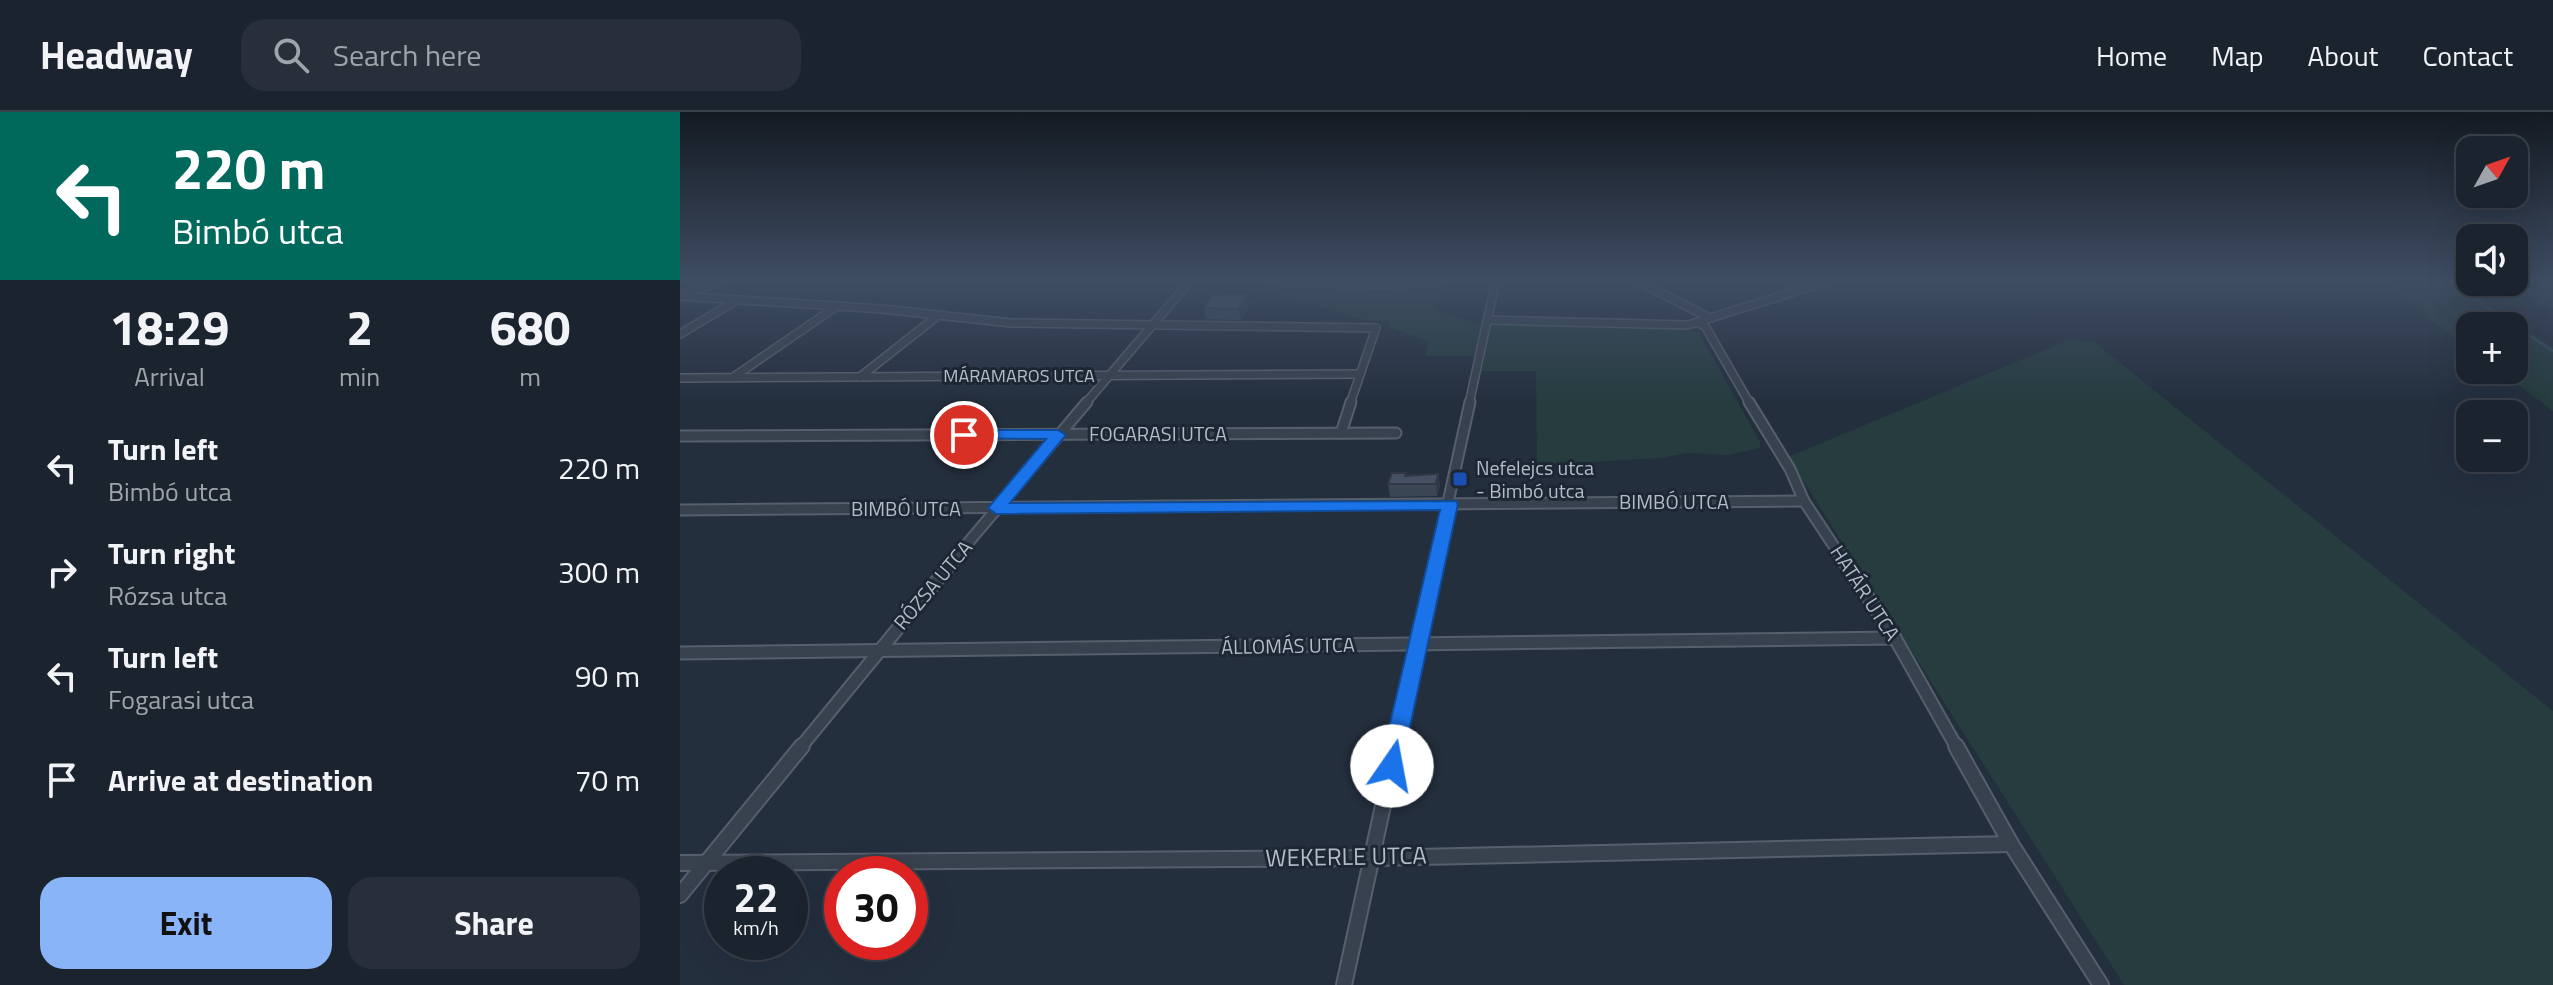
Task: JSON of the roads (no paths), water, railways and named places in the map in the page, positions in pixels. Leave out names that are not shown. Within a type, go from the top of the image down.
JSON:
[{"type":"street","points":[[680,334],[703,321]]},
{"type":"street","points":[[733,377],[816,321]]},
{"type":"street","points":[[860,377],[931,321]]},
{"type":"street","points":[[983,321],[1149,327],[1369,326],[1378,331],[1359,374],[1341,433]]},
{"type":"street","name":"RÓZSA UTCA","points":[[713,856],[996,508],[1155,321]]},
{"type":"street","points":[[1344,985],[1488,321]]},
{"type":"street","name":"HATÁR UTCA","points":[[1704,321],[1770,440],[1790,469],[1804,501],[1895,638],[2011,844],[2101,985]]},
{"type":"street","name":"MÁRAMAROS UTCA","points":[[680,378],[1359,374]]},
{"type":"street","name":"FOGARASI UTCA","points":[[680,436],[1396,433]]},
{"type":"street","name":"BIMBÓ UTCA","points":[[680,510],[1804,501]]},
{"type":"street","name":"ÁLLOMÁS UTCA","points":[[680,653],[1895,638]]},
{"type":"street","name":"WEKERLE UTCA","points":[[808,862],[1372,858],[2011,844]]},
{"type":"street","name":"WEKERLE UTCA","points":[[680,863],[704,863]]},
{"type":"street","name":"RÓZSA UTCA","points":[[680,895],[704,867]]},
{"type":"waterway","points":[[2507,321],[2553,351]]},
{"type":"place","name":"Nefelejcs utca - Bimbó utca","points":[[1460,479]]}]
